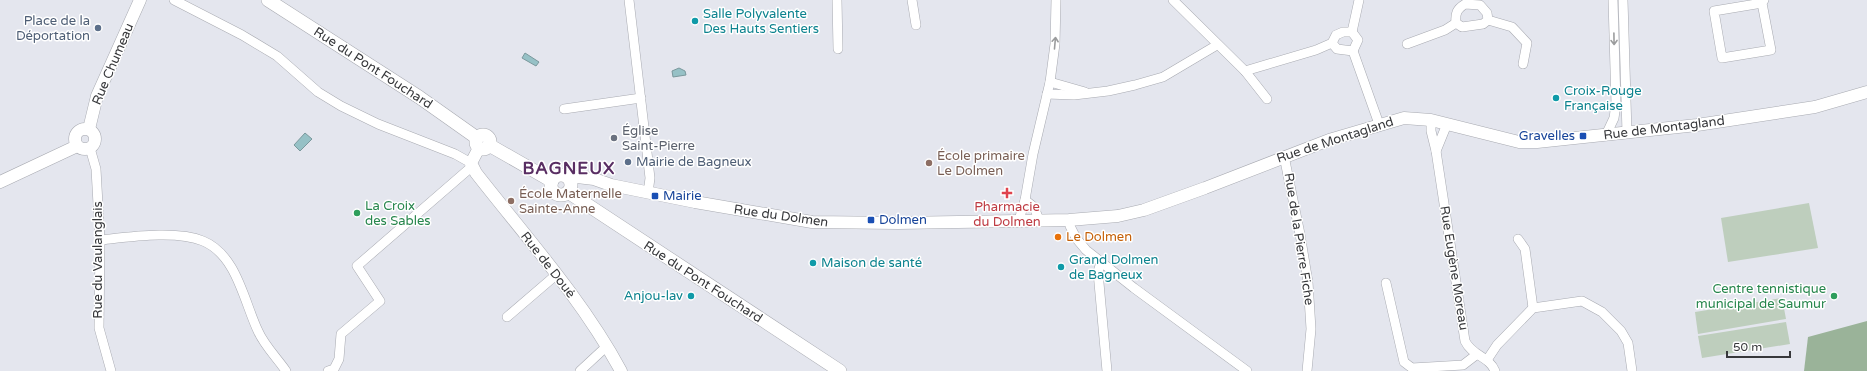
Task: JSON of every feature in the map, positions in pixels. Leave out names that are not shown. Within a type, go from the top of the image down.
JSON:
[{"type":"main road","name":"Rue du Pont Fouchard","points":[[268,0],[419,97],[482,144],[552,181],[551,187],[555,193],[562,194],[568,185],[840,371]]},
{"type":"street","name":"Rue Chumeau","points":[[89,129],[97,96],[140,0]]},
{"type":"street","name":"Rue de Doué","points":[[174,0],[277,56],[318,92],[341,106],[378,124],[455,154],[471,163],[476,173],[556,276],[607,346],[621,371]]},
{"type":"street","points":[[629,0],[650,178],[648,193]]},
{"type":"street","points":[[837,0],[838,49]]},
{"type":"street","points":[[912,0],[916,25]]},
{"type":"street","points":[[1019,220],[1025,200],[1032,154],[1050,82],[1055,44],[1056,0]]},
{"type":"street","points":[[1173,0],[1245,71],[1267,99]]},
{"type":"street","points":[[1359,0],[1352,32],[1358,40],[1353,51],[1379,124]]},
{"type":"street","points":[[1606,135],[1614,118],[1616,104],[1613,0]]},
{"type":"street","points":[[1623,0],[1623,134]]},
{"type":"street","points":[[1763,1],[1771,50],[1722,58],[1714,11],[1763,1]]},
{"type":"street","points":[[1474,2],[1480,5],[1487,13],[1488,20],[1483,24],[1462,27],[1456,23],[1455,14],[1459,8],[1465,4],[1474,2]]},
{"type":"street","points":[[1488,20],[1512,27],[1527,43],[1523,64]]},
{"type":"street","points":[[1407,44],[1445,30],[1456,23]]},
{"type":"street","points":[[1245,71],[1316,50],[1332,43],[1336,35],[1343,32],[1352,32]]},
{"type":"street","points":[[245,49],[250,40]]},
{"type":"street","points":[[1332,43],[1337,49],[1353,51]]},
{"type":"street","points":[[1047,94],[1074,95],[1086,92],[1108,91],[1163,77],[1218,46]]},
{"type":"street","points":[[1050,82],[1086,92]]},
{"type":"street","name":"Rue de Montagland","points":[[1069,220],[1118,216],[1144,210],[1205,188],[1284,156],[1379,124],[1404,118],[1431,120],[1519,142],[1537,142],[1623,134],[1815,107],[1867,92]]},
{"type":"street","points":[[564,109],[641,98]]},
{"type":"street","points":[[1616,104],[1623,134]]},
{"type":"street","name":"Rue Eugène Moreau","points":[[1431,120],[1431,131],[1436,152],[1465,341],[1469,349],[1476,355]]},
{"type":"street","points":[[1436,152],[1447,124]]},
{"type":"street","points":[[82,129],[89,129],[94,133],[96,140],[90,148],[83,149],[77,146],[75,139],[76,133],[82,129]]},
{"type":"street","points":[[328,371],[334,369],[339,359],[341,334],[380,301],[357,266],[469,169],[482,144]]},
{"type":"street","points":[[0,182],[77,146]]},
{"type":"street","name":"Rue du Vaulanglais","points":[[90,148],[96,169],[100,240],[99,328],[111,371]]},
{"type":"street","name":"Rue de la Pierre Fiche","points":[[1284,156],[1308,282],[1311,329],[1307,371]]},
{"type":"street","name":"Rue du Dolmen","points":[[568,185],[577,177],[594,179],[648,193],[812,222],[891,224],[1069,220]]},
{"type":"street","points":[[1025,200],[1034,207],[1039,220]]},
{"type":"street","points":[[1069,220],[1070,226],[1076,238],[1086,250],[1134,288],[1247,371]]},
{"type":"street","points":[[100,240],[173,235],[190,237],[204,242],[217,250],[235,274],[258,332],[286,371]]},
{"type":"street","points":[[1518,238],[1526,249],[1533,308]]},
{"type":"street","points":[[1101,262],[1098,272],[1107,371]]},
{"type":"street","points":[[507,317],[556,276]]},
{"type":"street","points":[[1386,283],[1404,362],[1412,368],[1462,365],[1476,355],[1487,360],[1495,371]]},
{"type":"street","points":[[1487,360],[1497,345],[1533,308],[1582,302],[1602,312],[1621,330],[1628,343],[1632,371]]},
{"type":"street","points":[[580,371],[607,346]]},
{"type":"green space","points":[[1809,203],[1818,248],[1728,262],[1721,218]]},
{"type":"green space","points":[[1782,298],[1786,319],[1698,334],[1695,312]]},
{"type":"green space","points":[[1867,321],[1867,371],[1804,371],[1808,337]]},
{"type":"green space","points":[[1786,322],[1790,344],[1702,358],[1698,336]]},
{"type":"water","points":[[525,53],[539,62],[536,66],[522,58]]},
{"type":"water","points":[[679,68],[685,71],[686,75],[673,77],[672,71]]},
{"type":"water","points":[[305,133],[312,139],[300,151],[294,145]]},
{"type":"place","name":"Salle Polyvalente Des Hauts Sentiers","points":[[695,21]]},
{"type":"place","name":"Place de la Déportation","points":[[98,28]]},
{"type":"place","name":"Croix-Rouge Française","points":[[1556,98]]},
{"type":"place","name":"Gravelles","points":[[1583,136]]},
{"type":"place","name":"Église Saint-Pierre","points":[[614,138]]},
{"type":"place","name":"Mairie de Bagneux","points":[[628,162]]},
{"type":"place","name":"École primaire Le Dolmen","points":[[929,163]]},
{"type":"place","name":"Pharmacie du Dolmen","points":[[1007,193]]},
{"type":"place","name":"Mairie","points":[[655,196]]},
{"type":"place","name":"École Maternelle Sainte-Anne","points":[[511,201]]},
{"type":"place","name":"La Croix des Sables","points":[[357,213]]},
{"type":"place","name":"Dolmen","points":[[871,220]]},
{"type":"place","name":"Le Dolmen","points":[[1058,237]]},
{"type":"place","name":"Maison de santé","points":[[813,263]]},
{"type":"place","name":"Grand Dolmen de Bagneux","points":[[1061,267]]},
{"type":"place","name":"Anjou-lav","points":[[691,296]]},
{"type":"place","name":"Centre tennistique municipal de Saumur","points":[[1834,296]]},
{"type":"district","name":"BAGNEUX","points":[[569,168]]}]
